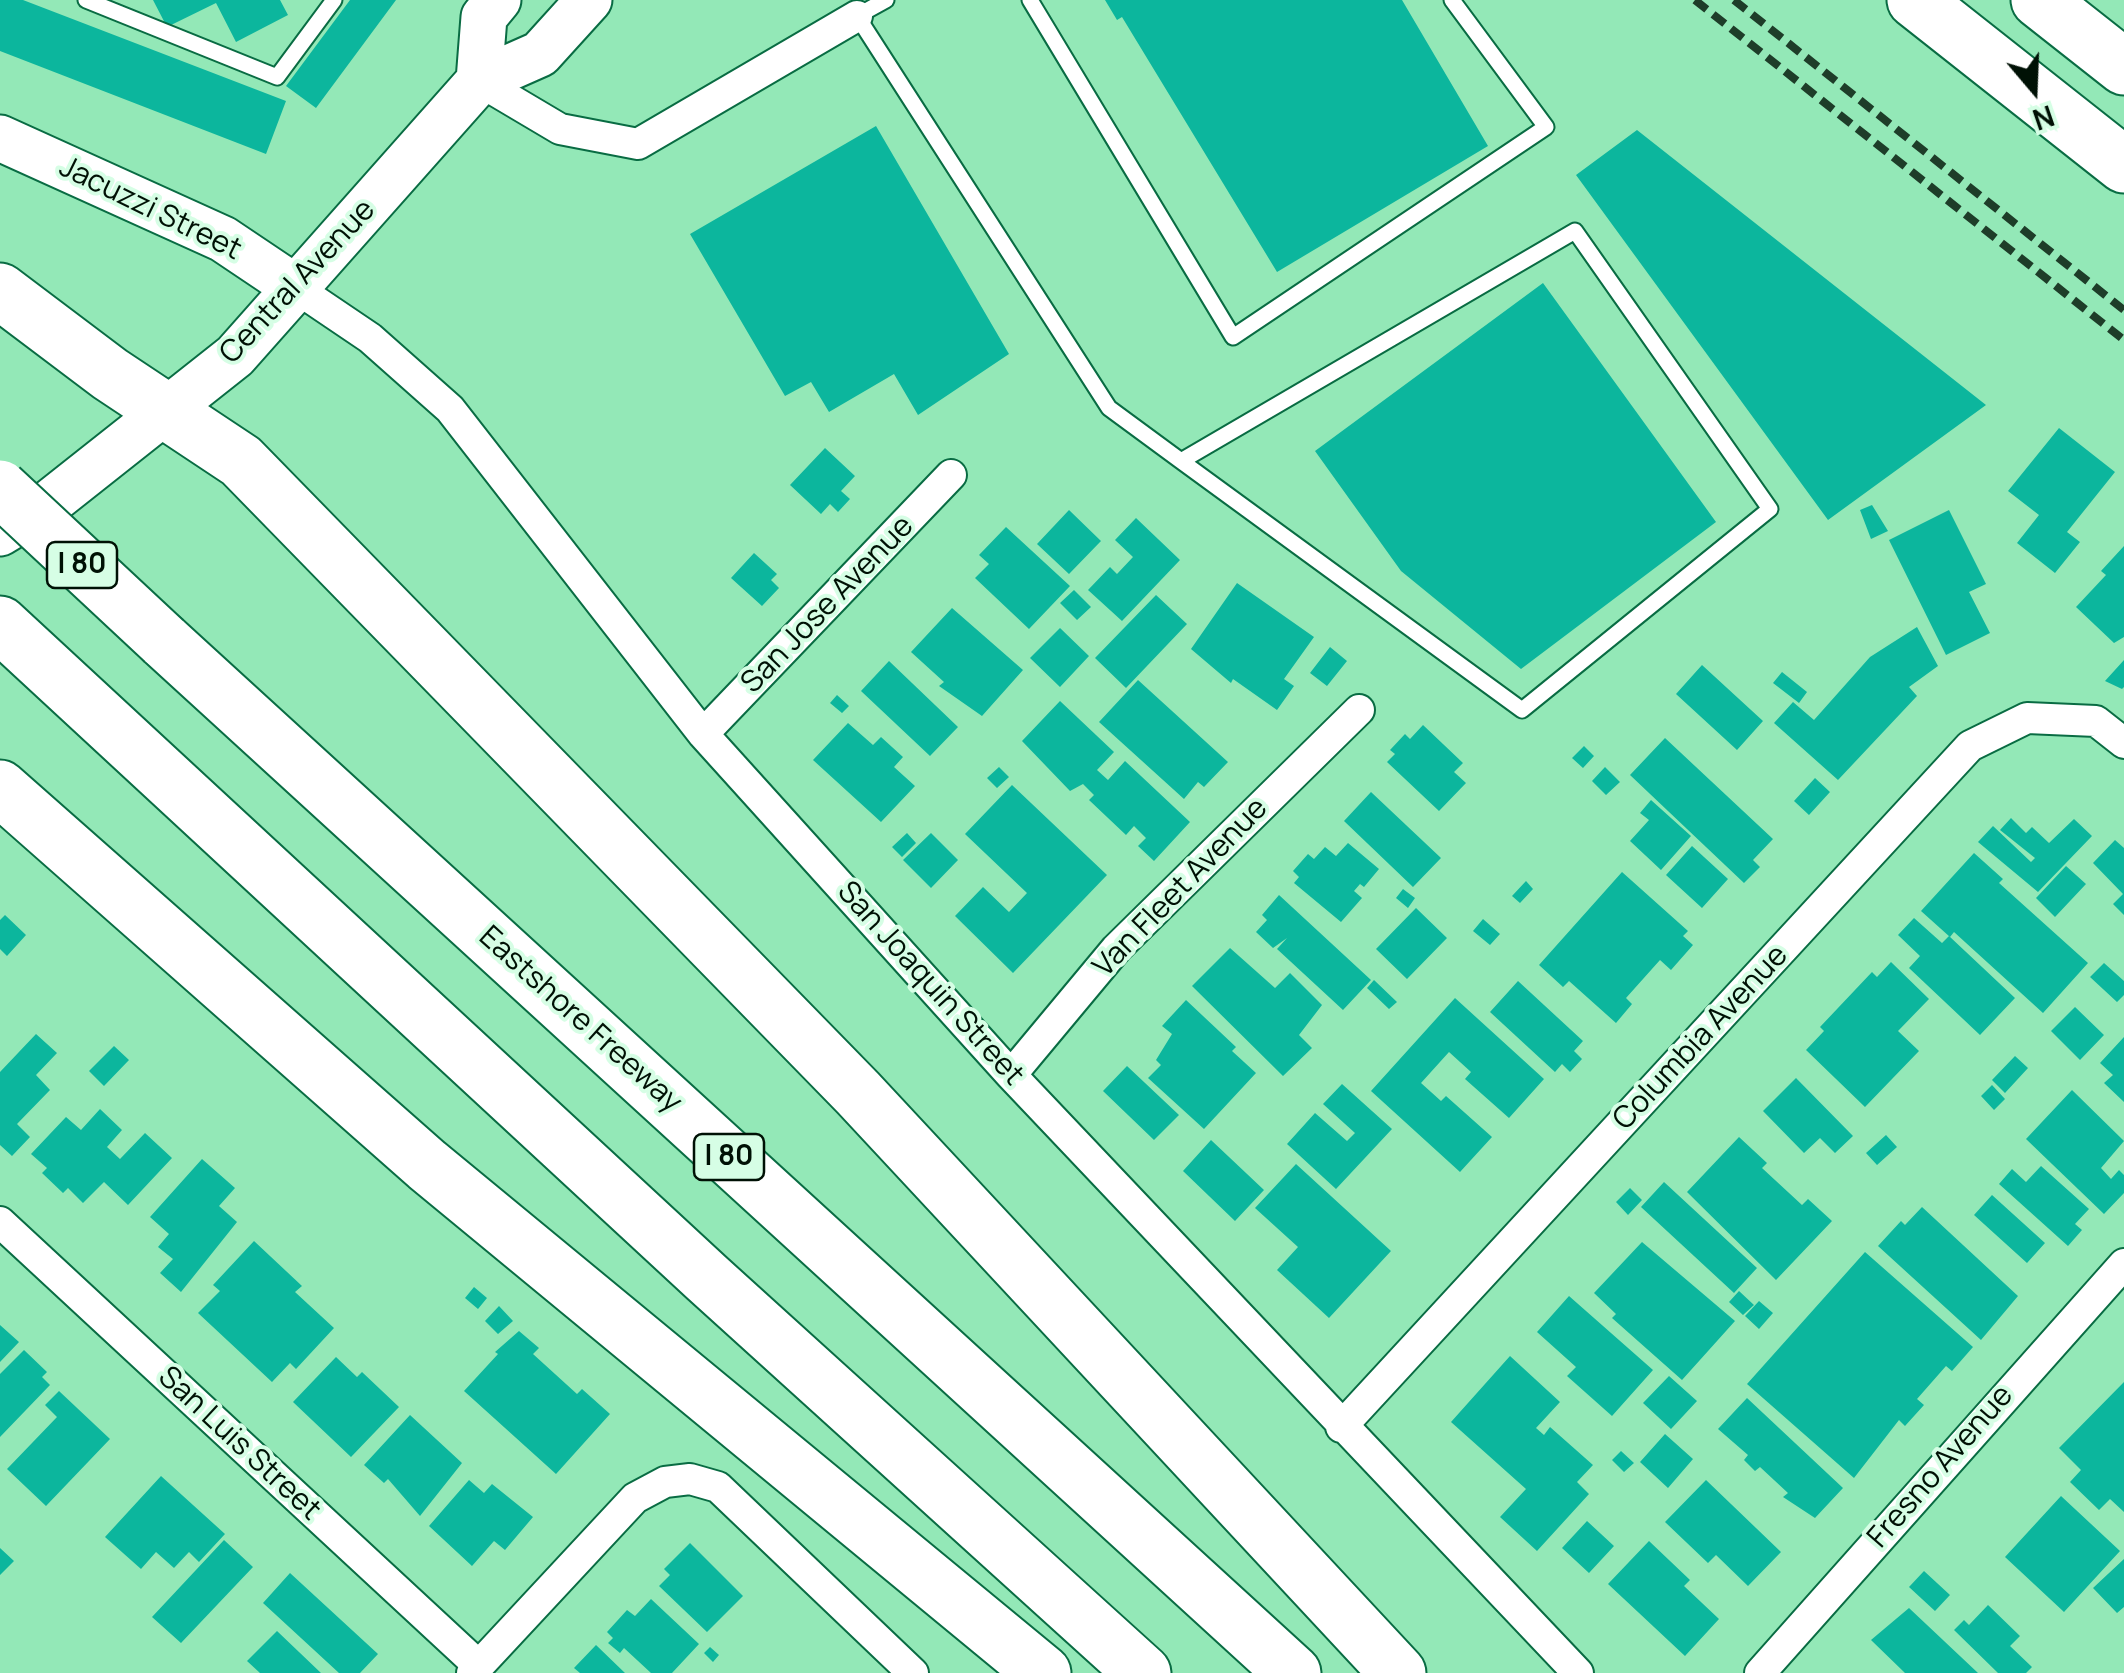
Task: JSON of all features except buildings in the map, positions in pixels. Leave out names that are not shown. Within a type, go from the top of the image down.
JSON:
[{"type":"highway","points":[[1915,0],[2124,165]]},
{"type":"highway","points":[[2038,0],[2124,67]]},
{"type":"highway","points":[[0,292],[240,460],[858,1093],[1398,1673]]},
{"type":"highway","name":"Eastshore Freeway","points":[[0,488],[1293,1673]]},
{"type":"highway","points":[[0,624],[707,1278],[1144,1673]]},
{"type":"highway","points":[[0,788],[427,1165],[1043,1673]]},
{"type":"main road","points":[[479,81],[484,17],[498,0]]},
{"type":"main road","name":"Central Avenue","points":[[0,533],[48,504],[235,356],[479,81],[540,54],[589,0]]},
{"type":"main road","name":"Jacuzzi Street","points":[[0,138],[157,205],[223,239],[296,288]]},
{"type":"street","points":[[479,81],[560,129],[638,144],[857,16]]},
{"type":"street","name":"San Joaquin Street","points":[[296,288],[370,338],[450,408],[703,734],[1011,1075],[1341,1428],[1578,1673]]},
{"type":"street","name":"San Jose Avenue","points":[[703,734],[951,474]]},
{"type":"street","name":"Van Fleet Avenue","points":[[1011,1075],[1116,950],[1358,710]]},
{"type":"street","name":"Columbia Avenue","points":[[1341,1428],[1970,746],[2028,718],[2096,721],[2124,742]]},
{"type":"street","name":"San Luis Street","points":[[0,1222],[475,1669]]},
{"type":"street","name":"Fresno Avenue","points":[[1760,1673],[2124,1264]]},
{"type":"street","points":[[475,1669],[635,1498],[665,1482],[690,1479],[718,1487],[913,1673]]},
{"type":"lane","points":[[86,0],[111,3],[277,77],[334,0]]},
{"type":"lane","points":[[886,0],[857,16],[1109,408],[1181,462],[1522,710],[1770,508],[1576,231],[1181,462]]},
{"type":"lane","points":[[1030,0],[1233,336],[1546,127],[1452,0]]},
{"type":"railway","points":[[1695,0],[2124,340]]},
{"type":"railway","points":[[1734,0],[2124,310]]}]
